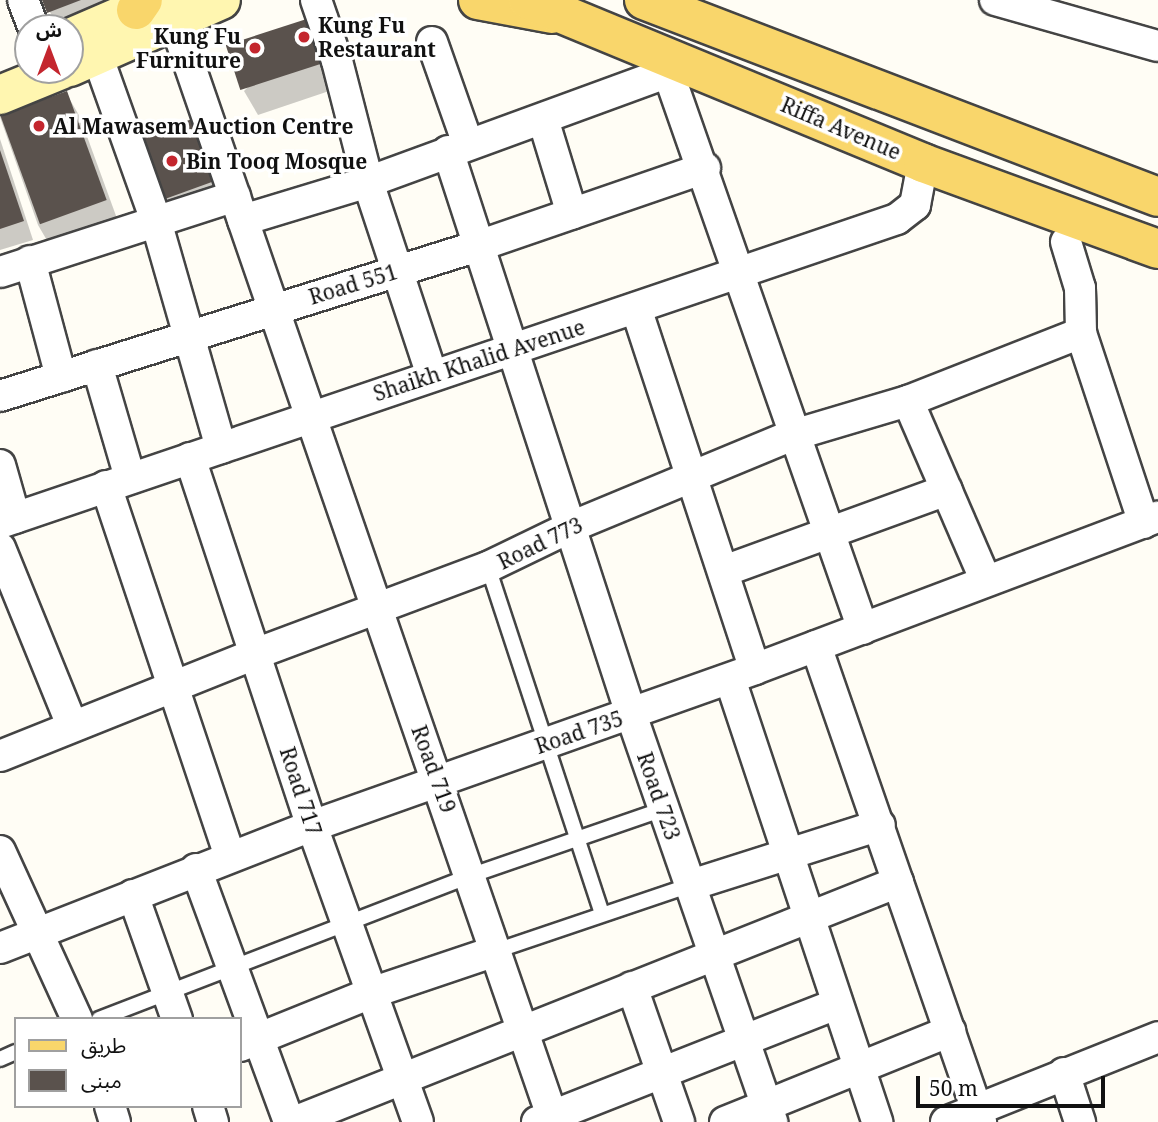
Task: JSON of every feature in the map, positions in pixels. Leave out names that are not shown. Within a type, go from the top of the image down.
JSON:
[{"type":"main road","points":[[478,0],[573,18]]},
{"type":"main road","name":"Riffa Avenue","points":[[528,0],[923,163],[1158,249]]},
{"type":"main road","points":[[644,0],[1158,197]]},
{"type":"street","points":[[84,50],[153,8],[221,0]]},
{"type":"street","points":[[316,0],[368,182],[432,375]]},
{"type":"street","points":[[995,0],[1158,46]]},
{"type":"street","name":"Road 719","points":[[153,8],[239,208],[374,608],[472,875],[548,1120]]},
{"type":"street","name":"Road 723","points":[[432,42],[481,245],[631,714],[769,1114]]},
{"type":"street","points":[[84,64],[156,221],[221,447]]},
{"type":"street","points":[[0,272],[156,221],[239,208],[368,182],[668,72],[705,168],[793,435],[830,531],[863,629]]},
{"type":"street","points":[[0,95],[27,84]]},
{"type":"street","points":[[543,119],[572,214]]},
{"type":"street","name":"Shaikh Khalid Avenue","points":[[7,520],[897,219],[915,205],[923,163]]},
{"type":"street","name":"Road 551","points":[[0,396],[481,245],[705,168]]},
{"type":"street","points":[[1066,242],[1080,288],[1081,333],[1151,520]]},
{"type":"street","points":[[30,261],[61,377]]},
{"type":"street","points":[[636,308],[724,571],[743,674],[787,854],[877,1122]]},
{"type":"street","name":"Road 773","points":[[0,756],[255,654],[488,567],[573,526],[793,435],[908,401],[1081,333]]},
{"type":"street","points":[[97,365],[118,482],[173,687],[230,856]]},
{"type":"street","points":[[908,401],[986,581]]},
{"type":"street","name":"Road 717","points":[[190,458],[312,826],[418,1122]]},
{"type":"street","points":[[0,465],[7,520]]},
{"type":"street","points":[[724,571],[947,491]]},
{"type":"street","name":"Road 735","points":[[0,948],[230,856],[743,674],[1151,520]]},
{"type":"street","points":[[0,548],[72,725]]},
{"type":"street","points":[[816,646],[979,1115]]},
{"type":"street","points":[[691,886],[880,825]]},
{"type":"street","points":[[0,850],[76,1017]]},
{"type":"street","points":[[196,869],[233,967],[249,1043],[291,1122],[898,882]]},
{"type":"street","points":[[133,895],[172,1005]]},
{"type":"street","points":[[249,1043],[371,993],[496,951]]},
{"type":"street","points":[[632,987],[678,1122]]},
{"type":"street","points":[[548,1120],[661,1071],[836,1004]]},
{"type":"street","points":[[725,1122],[769,1114],[858,1067],[950,1031]]},
{"type":"street","points":[[946,1122],[979,1115],[1064,1073],[1158,1037]]},
{"type":"street","points":[[1064,1073],[1080,1122]]},
{"type":"lane","points":[[488,567],[602,914]]},
{"type":"lane","points":[[109,1017],[172,1005],[233,967],[472,875],[664,809]]},
{"type":"lane","points":[[496,951],[691,886]]},
{"type":"building","points":[[42,0],[81,0],[47,13]]},
{"type":"building","points":[[319,15],[334,60],[240,90],[226,45]]},
{"type":"building","points":[[67,91],[107,200],[40,224],[0,115]]},
{"type":"building","name":"Bin Tooq Mosque","points":[[192,119],[215,181],[153,204],[130,142]]},
{"type":"building","points":[[0,150],[24,221],[0,229]]},
{"type":"place","name":"Kung Fu Restaurant","points":[[304,37]]},
{"type":"place","name":"Kung Fu Furniture","points":[[255,48]]},
{"type":"place","name":"Al Mawasem Auction Centre","points":[[39,126]]},
{"type":"place","name":"Bin Tooq Mosque","points":[[172,161]]}]
